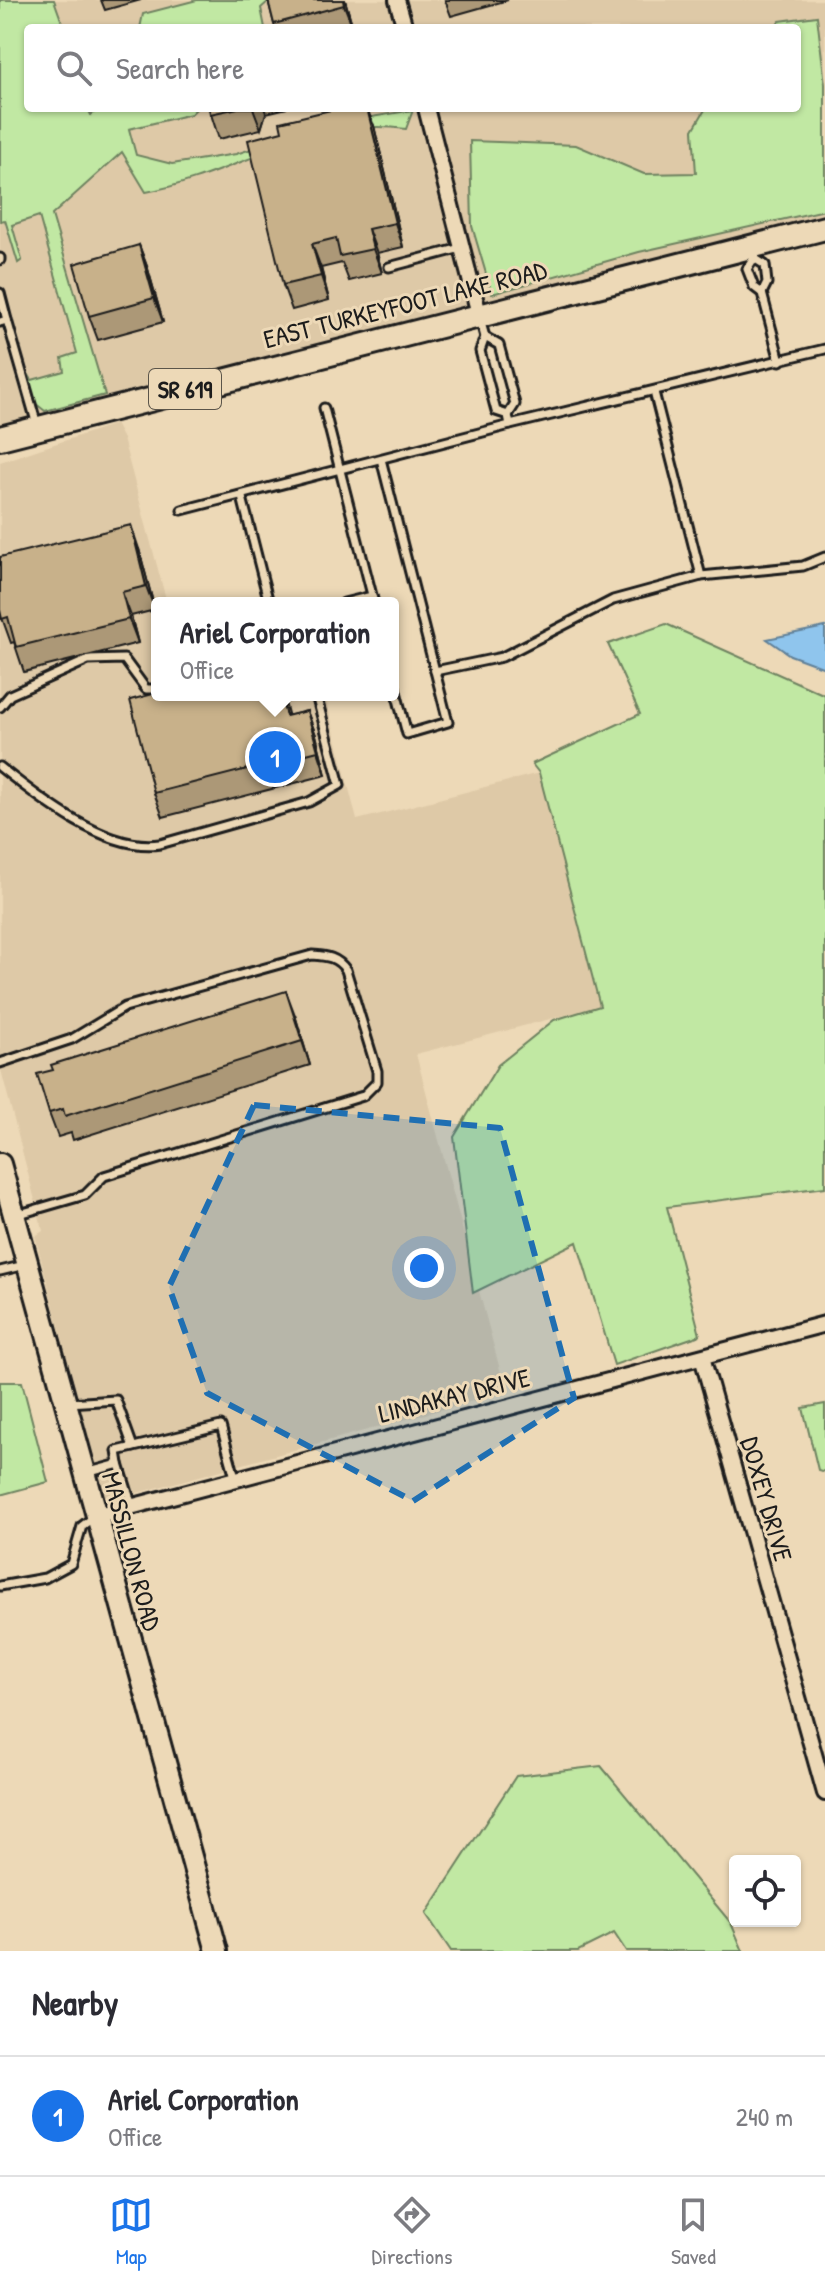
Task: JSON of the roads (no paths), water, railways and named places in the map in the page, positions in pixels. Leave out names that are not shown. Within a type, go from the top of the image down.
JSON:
[{"type":"main road","name":"EAST TURKEYFOOT LAKE ROAD","points":[[0,438],[479,314],[753,252],[825,228]]},
{"type":"main road","name":"MASSILLON ROAD","points":[[0,1164],[3,1187],[14,1215],[217,1951]]},
{"type":"street","points":[[397,0],[404,24]]},
{"type":"street","points":[[427,112],[479,314]]},
{"type":"street","name":"LINDAKAY DRIVE","points":[[96,1516],[825,1324]]},
{"type":"street","name":"DOXEY DRIVE","points":[[702,1357],[825,1793]]},
{"type":"lane","points":[[389,267],[463,248]]},
{"type":"lane","points":[[762,293],[767,283],[765,265],[753,252],[747,269],[754,287],[762,293],[780,361]]},
{"type":"lane","points":[[0,293],[4,321],[38,427]]},
{"type":"lane","points":[[479,314],[485,337],[480,351],[496,411],[508,415]]},
{"type":"lane","points":[[485,337],[499,345],[515,404],[508,415],[510,425]]},
{"type":"lane","points":[[182,510],[242,497],[510,425],[825,349]]},
{"type":"lane","points":[[654,392],[701,576]]},
{"type":"lane","points":[[324,408],[372,597]]},
{"type":"lane","points":[[381,459],[448,722],[407,734],[398,701]]},
{"type":"lane","points":[[242,497],[267,597]]},
{"type":"lane","points":[[435,671],[502,657],[613,600],[701,576],[803,566],[825,557]]},
{"type":"lane","points":[[0,707],[10,695],[88,660],[124,659],[146,689],[151,689]]},
{"type":"lane","points":[[0,767],[45,803],[112,837],[138,848],[160,844],[309,802],[340,785],[318,701]]},
{"type":"lane","points":[[0,1063],[72,1039],[125,1007],[312,955],[328,956],[340,962],[346,970],[377,1071],[377,1082],[363,1096],[104,1176],[85,1195],[14,1215]]},
{"type":"lane","points":[[0,1271],[27,1265]]},
{"type":"lane","points":[[64,1403],[116,1400],[133,1447]]},
{"type":"lane","points":[[132,1506],[117,1451],[221,1426],[235,1477]]},
{"type":"lane","points":[[84,1473],[119,1464]]},
{"type":"lane","points":[[0,1586],[45,1578],[71,1564],[82,1526],[96,1516]]},
{"type":"water","points":[[825,627],[825,668],[790,655],[767,639]]},
{"type":"place","name":"Ariel Corporation","points":[[275,757]]}]
